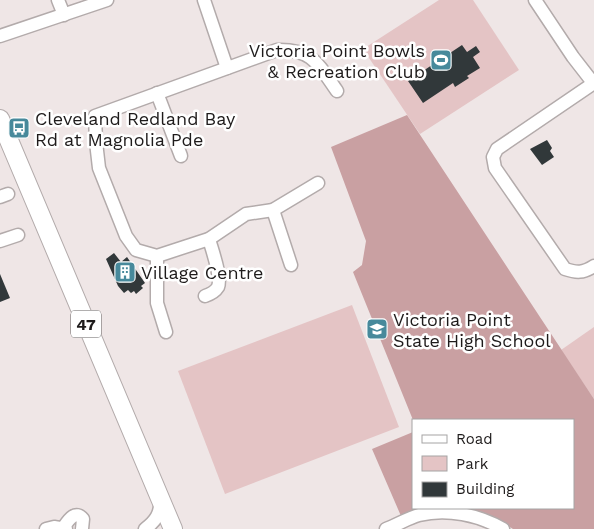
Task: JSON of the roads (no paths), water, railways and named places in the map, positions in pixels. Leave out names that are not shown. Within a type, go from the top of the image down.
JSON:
[{"type":"highway","name":"47","points":[[0,119],[173,529]]},
{"type":"street","points":[[58,0],[64,15]]},
{"type":"street","points":[[0,36],[107,0]]},
{"type":"street","points":[[204,0],[227,68]]},
{"type":"street","points":[[535,0],[594,84],[496,149],[493,157],[495,168],[565,269],[575,273],[586,272],[594,266]]},
{"type":"street","points":[[318,183],[274,210],[246,214],[209,239],[157,256],[136,250],[126,236],[99,168],[95,116],[277,50],[292,49],[306,53],[318,63],[337,91]]},
{"type":"street","points":[[157,93],[182,156]]},
{"type":"street","points":[[274,210],[291,264]]},
{"type":"street","points":[[0,241],[18,235]]},
{"type":"street","points":[[205,296],[213,293],[219,286],[219,277],[209,239]]},
{"type":"street","points":[[157,256],[157,303],[166,332]]},
{"type":"street","points":[[145,529],[158,517],[161,500]]},
{"type":"street","points":[[386,529],[420,515],[445,512],[491,522],[503,529]]},
{"type":"street","points":[[46,529],[54,527],[65,529],[72,516],[76,515],[81,516],[83,519],[82,529]]},
{"type":"place","name":"Victoria Point Bowls & Recreation Club","points":[[441,60]]},
{"type":"place","name":"Cleveland Redland Bay Rd at Magnolia Pde","points":[[19,128]]},
{"type":"place","name":"Village Centre","points":[[125,272]]},
{"type":"place","name":"Victoria Point State High School","points":[[377,329]]}]
